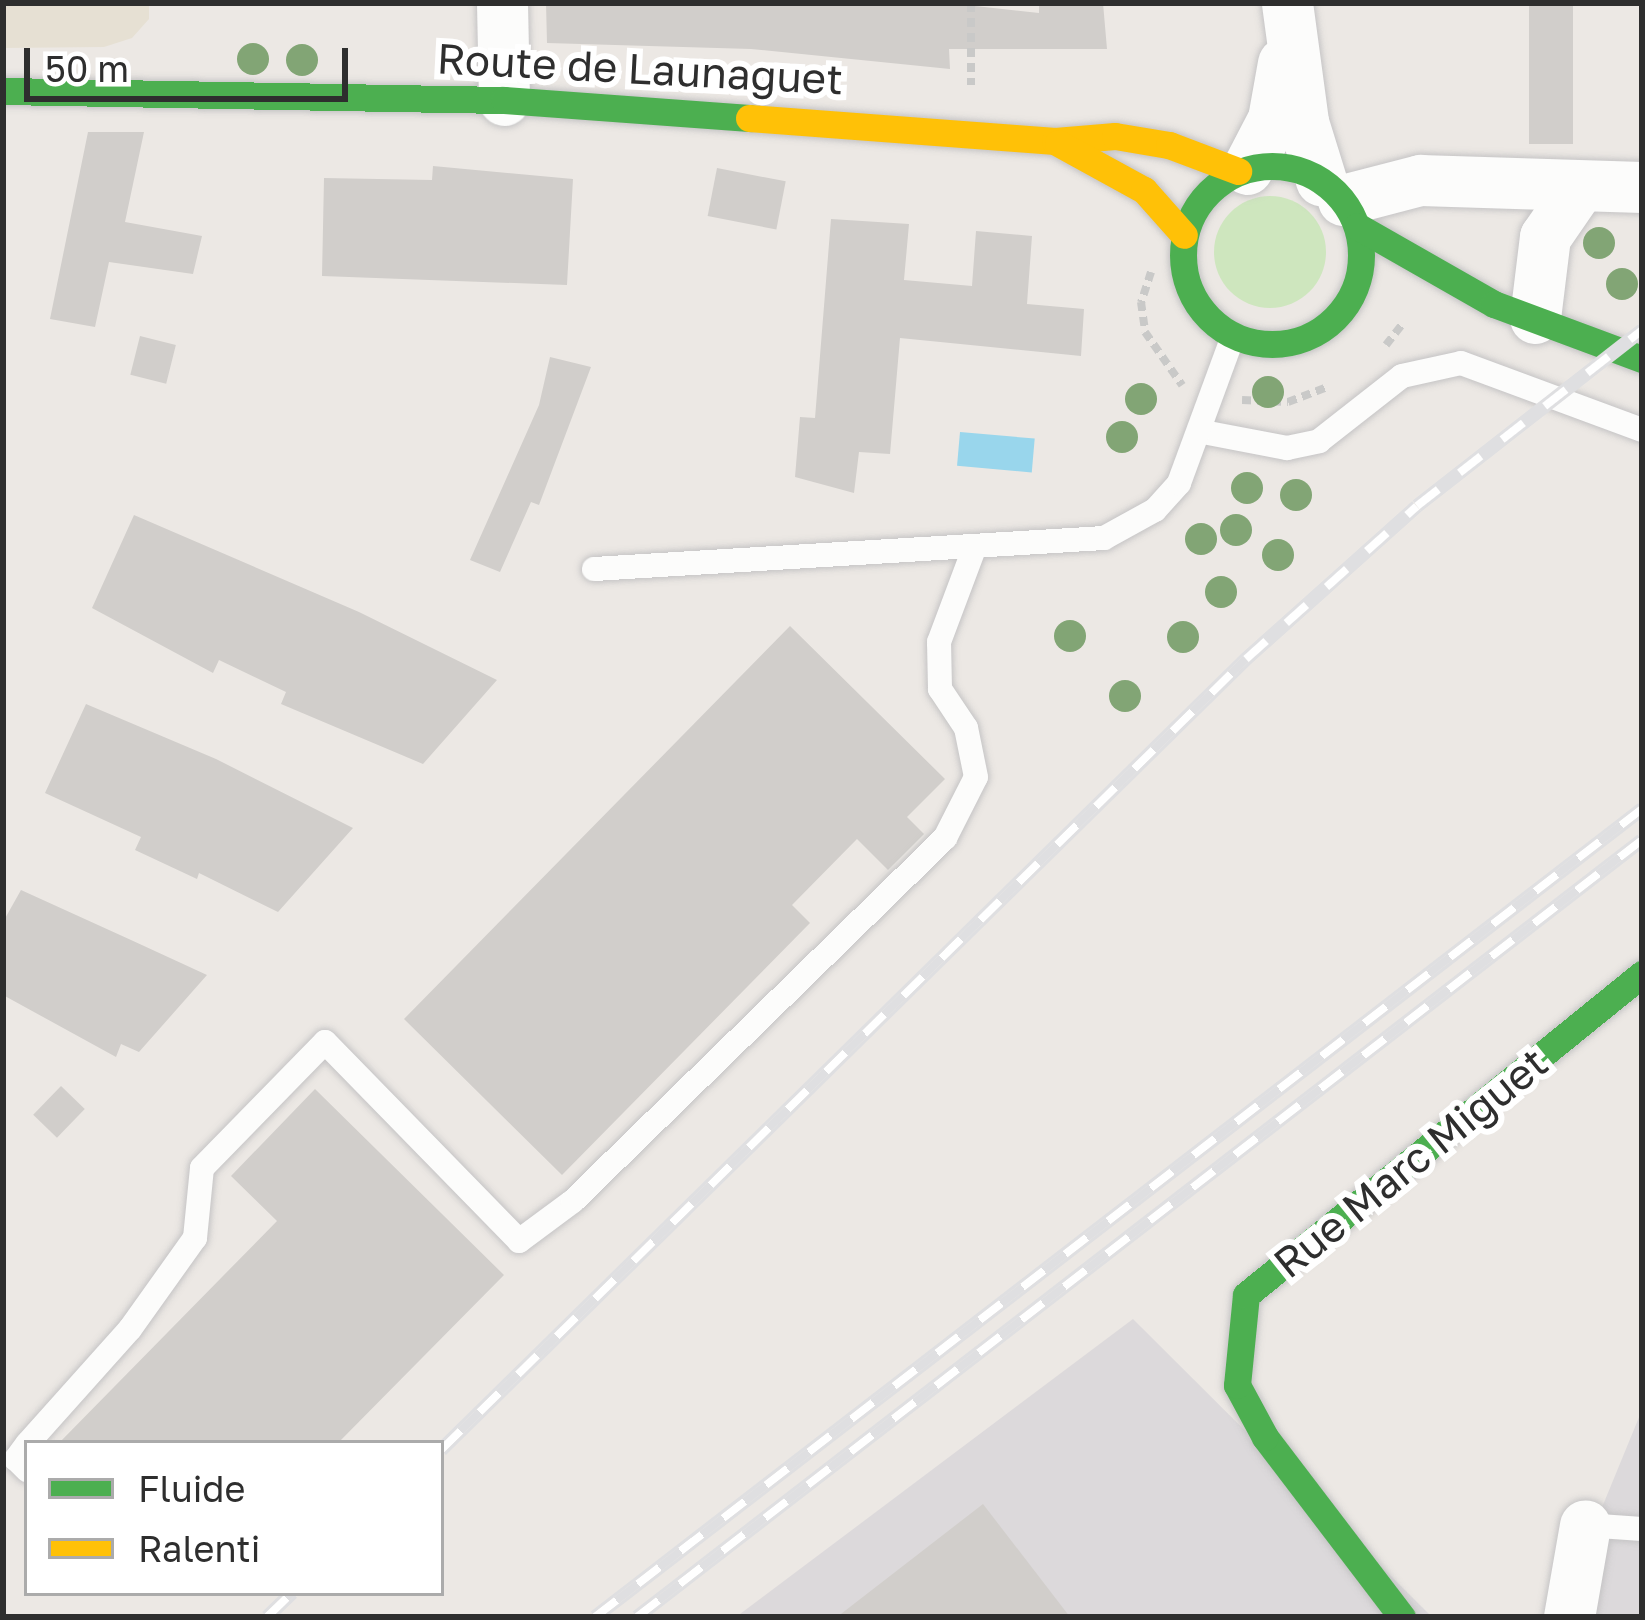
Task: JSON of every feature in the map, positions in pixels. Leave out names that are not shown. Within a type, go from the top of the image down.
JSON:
[{"type":"main road","name":"Route de Launaguet","points":[[3,92],[504,100],[970,129],[1055,141],[1115,136],[1169,145],[1242,170]]},
{"type":"main road","name":"Route de Launaguet","points":[[1055,141],[1144,190],[1183,249]]},
{"type":"main road","points":[[1373,305],[1337,316],[1288,343],[1233,336],[1198,306],[1183,249],[1203,197],[1242,170],[1285,166],[1515,311],[1642,359]]},
{"type":"main road","points":[[1337,316],[1359,274],[1340,202]]},
{"type":"main road","points":[[1424,302],[1515,311]]},
{"type":"main road","name":"Rue Marc Miguet","points":[[1402,1617],[1265,1437],[1237,1384],[1246,1295],[1642,974]]},
{"type":"street","points":[[502,3],[504,100]]},
{"type":"street","points":[[1242,170],[1273,119],[1287,21]]},
{"type":"street","points":[[1287,21],[1340,202],[1420,180],[1578,189],[1642,187]]},
{"type":"street","points":[[1515,311],[1545,237],[1578,189]]},
{"type":"street","points":[[1569,1617],[1586,1525]]},
{"type":"lane","points":[[594,569],[1104,538],[1128,529],[1179,483],[1203,432],[1233,336]]},
{"type":"lane","points":[[1203,432],[1287,448],[1319,441],[1402,376],[1461,363],[1642,430]]},
{"type":"lane","points":[[30,1440],[130,1329],[195,1238],[202,1168],[325,1042],[519,1240],[573,1201],[945,838],[976,777],[966,728],[940,689],[939,642],[974,549]]},
{"type":"lane","points":[[1586,1525],[1641,1535],[1642,1529]]},
{"type":"path","points":[[970,3],[970,129]]},
{"type":"path","points":[[1183,249],[1148,273],[1141,302],[1164,368],[1188,391]]},
{"type":"path","points":[[1382,350],[1404,322]]},
{"type":"path","points":[[1241,400],[1288,402],[1336,381]]},
{"type":"shaded area","points":[[3,3],[149,3],[149,19],[132,38],[104,47],[3,48]]},
{"type":"shaded area","points":[[1133,1319],[1432,1617],[736,1617]]},
{"type":"shaded area","points":[[1642,1410],[1642,1617],[1557,1617]]},
{"type":"green space","points":[[1270,196],[1291,201],[1309,213],[1321,231],[1326,252],[1321,273],[1309,291],[1291,303],[1270,308],[1249,303],[1231,291],[1219,273],[1214,252],[1219,231],[1231,213],[1249,201]]},
{"type":"water","points":[[960,432],[1035,439],[1032,472],[957,466]]},
{"type":"building","points":[[546,3],[948,3],[1039,13],[1039,3],[1103,3],[1107,49],[949,49],[950,69],[751,49],[547,43]]},
{"type":"building","points":[[1529,3],[1573,3],[1573,144],[1529,144]]},
{"type":"building","points":[[88,132],[144,132],[125,222],[202,236],[193,274],[109,262],[95,327],[50,319]]},
{"type":"building","points":[[433,166],[573,179],[567,285],[322,276],[324,178],[432,180]]},
{"type":"building","points":[[717,168],[786,181],[776,229],[708,216]]},
{"type":"building","points":[[831,219],[909,224],[904,280],[972,286],[976,231],[1032,236],[1027,304],[1084,309],[1081,356],[900,338],[890,454],[859,452],[854,493],[795,477],[800,417],[815,418]]},
{"type":"building","points":[[140,336],[176,345],[166,384],[130,375]]},
{"type":"building","points":[[550,357],[591,367],[539,505],[531,502],[500,572],[470,560],[539,405]]},
{"type":"building","points":[[134,515],[359,612],[497,680],[423,764],[281,704],[286,692],[219,660],[213,673],[92,608]]},
{"type":"building","points":[[790,626],[945,779],[907,817],[924,834],[888,870],[857,839],[792,905],[810,923],[562,1175],[404,1019]]},
{"type":"building","points":[[86,704],[216,759],[353,828],[278,912],[199,873],[197,879],[135,850],[141,837],[45,793]]},
{"type":"building","points":[[21,890],[207,975],[139,1052],[121,1044],[116,1057],[3,995],[3,922]]},
{"type":"building","points":[[61,1086],[85,1109],[57,1138],[33,1115]]},
{"type":"building","points":[[315,1089],[504,1275],[341,1440],[62,1440],[277,1221],[231,1176]]},
{"type":"building","points":[[983,1504],[1070,1617],[837,1617]]},
{"type":"railway","points":[[444,1447],[1246,659],[1417,506],[1642,330]]},
{"type":"railway","points":[[595,1617],[1642,809]]},
{"type":"railway","points":[[637,1617],[1642,840]]},
{"type":"railway","points":[[267,1617],[289,1596]]},
{"type":"traffic: fast","points":[[3,91],[504,100],[749,118]]},
{"type":"traffic: fast","points":[[1272,166],[1306,173],[1335,192],[1354,221],[1361,255],[1354,289],[1335,318],[1306,337],[1272,344],[1238,337],[1209,318],[1190,289],[1183,255],[1190,221],[1209,192],[1238,173],[1272,166]]},
{"type":"traffic: fast","points":[[1357,226],[1494,304],[1642,359]]},
{"type":"traffic: fast","points":[[1402,1617],[1265,1437],[1237,1385],[1246,1295],[1642,974]]},
{"type":"traffic: slow","points":[[749,118],[1055,141],[1115,136],[1169,145],[1238,171]]},
{"type":"traffic: slow","points":[[1058,143],[1144,190],[1184,235]]}]
